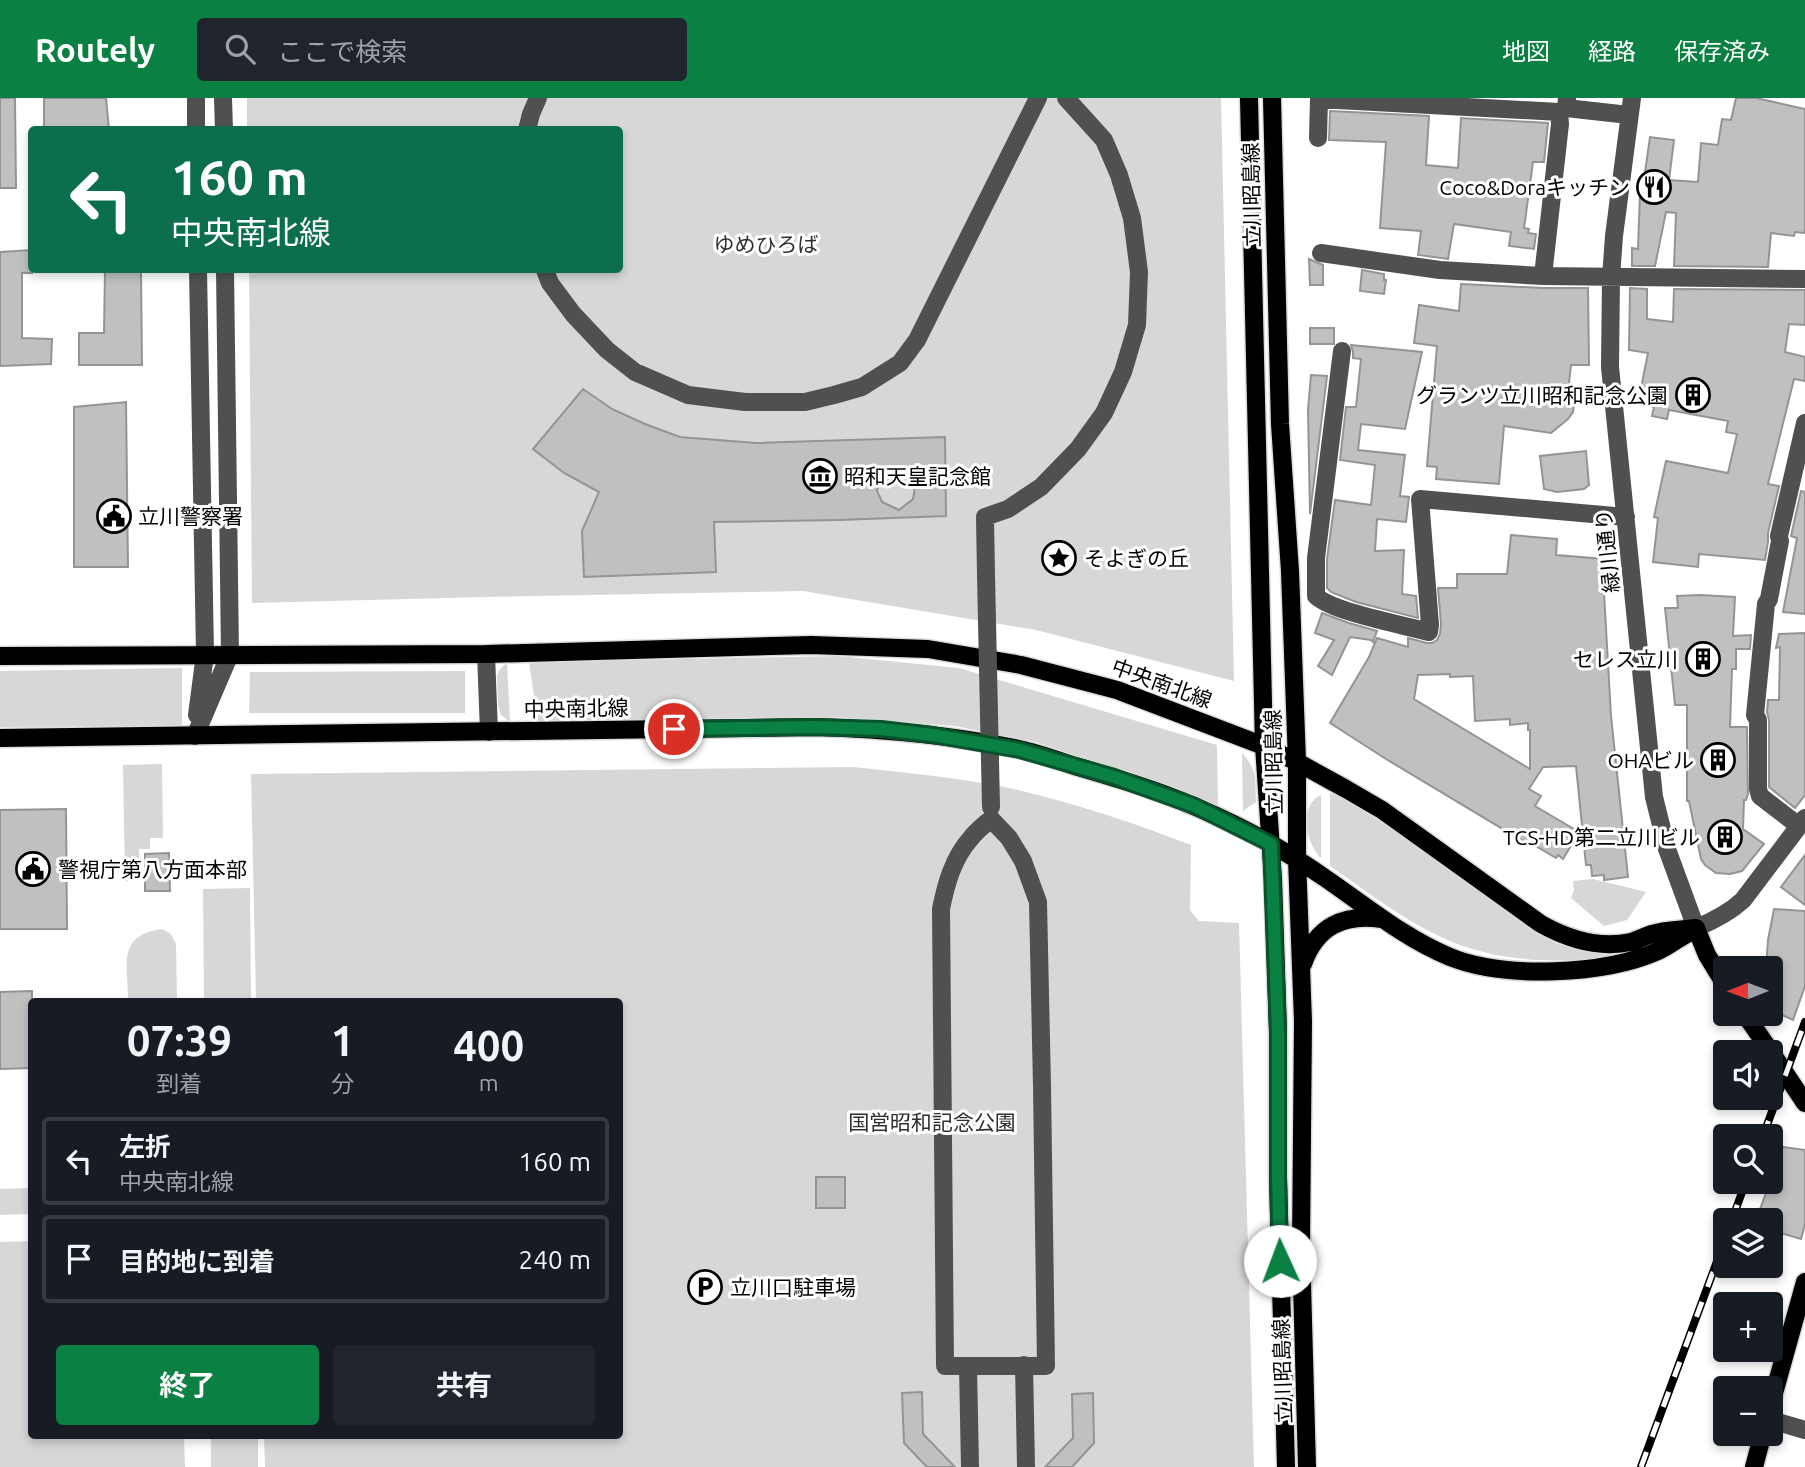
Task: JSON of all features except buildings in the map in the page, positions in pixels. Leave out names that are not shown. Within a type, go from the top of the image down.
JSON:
[{"type":"main road","name":"立川昭島線","points":[[1249,98],[1264,746],[1271,844],[1278,1032],[1278,1178],[1286,1467]]},
{"type":"main road","name":"立川昭島線","points":[[1272,98],[1279,399],[1290,570],[1297,762],[1297,859],[1303,1021],[1301,1247],[1307,1467]]},
{"type":"main road","name":"中央南北線","points":[[0,656],[486,654],[811,645],[928,649],[1021,665],[1117,690],[1264,746],[1382,810],[1531,917],[1558,933],[1593,943],[1617,944],[1633,942],[1653,933],[1696,928]]},
{"type":"main road","name":"中央南北線","points":[[0,738],[814,727],[881,729],[1020,750],[1114,777],[1195,806],[1297,859],[1382,919],[1432,949],[1474,964],[1525,971],[1591,968],[1658,951],[1696,928]]},
{"type":"main road","points":[[1301,969],[1313,940],[1331,926],[1355,918],[1382,919]]},
{"type":"main road","name":"緑川通り","points":[[1696,928],[1713,965]]},
{"type":"main road","points":[[1783,1070],[1805,1103]]},
{"type":"main road","points":[[1779,1376],[1805,1282]]},
{"type":"main road","points":[[1754,1467],[1760,1446]]},
{"type":"street","points":[[196,98],[196,126]]},
{"type":"street","points":[[223,98],[223,126]]},
{"type":"street","points":[[528,126],[538,98]]},
{"type":"street","points":[[546,273],[550,283],[573,314],[607,350],[635,372],[688,395],[746,402],[805,402],[862,387],[900,363],[916,340],[1038,98]]},
{"type":"street","points":[[991,813],[970,838],[955,862],[941,909],[945,1366],[1046,1366],[1038,902],[1023,861],[991,813],[985,517],[1008,509],[1041,487],[1078,449],[1104,413],[1123,372],[1137,325],[1139,272],[1132,218],[1119,175],[1104,140],[1066,98]]},
{"type":"street","points":[[1318,138],[1319,98],[1631,106]]},
{"type":"street","points":[[1543,276],[1564,106]]},
{"type":"street","name":"緑川通り","points":[[1631,106],[1614,236],[1610,367],[1654,797],[1667,849],[1696,928]]},
{"type":"street","points":[[1321,253],[1440,270],[1543,276],[1805,279]]},
{"type":"street","points":[[195,736],[205,654],[198,273]]},
{"type":"street","points":[[195,736],[230,654],[225,273]]},
{"type":"street","points":[[1342,351],[1316,558],[1316,596],[1322,601],[1367,617],[1429,632],[1420,499],[1626,517]]},
{"type":"street","points":[[1696,928],[1733,909],[1743,900],[1802,822],[1760,796],[1758,720],[1755,715],[1766,604],[1805,423]]},
{"type":"street","points":[[486,654],[489,732]]},
{"type":"street","points":[[1024,1365],[1026,1467]]},
{"type":"street","points":[[968,1366],[971,1467]]},
{"type":"street","points":[[1783,1424],[1805,1430]]},
{"type":"green space","name":"ゆめひろば","points":[[247,98],[1221,98],[1234,681],[1036,630],[803,591],[252,603],[249,273],[623,273],[623,126],[247,126]]},
{"type":"green space","points":[[838,656],[959,668],[1217,745],[1218,805],[1036,742],[955,726],[837,717],[538,722],[529,662]]},
{"type":"green space","points":[[507,663],[510,722],[501,715],[498,706],[497,676]]},
{"type":"green space","points":[[182,668],[182,726],[0,727],[0,671]]},
{"type":"green space","points":[[465,671],[465,713],[249,713],[250,672]]},
{"type":"green space","points":[[1242,753],[1253,770],[1256,802],[1243,811]]},
{"type":"green space","points":[[162,764],[163,838],[150,838],[150,849],[139,849],[140,881],[125,881],[123,765]]},
{"type":"green space","name":"国営昭和記念公園","points":[[854,767],[957,779],[1018,790],[1105,814],[1191,845],[1190,910],[1199,921],[1239,923],[1254,1467],[265,1467],[264,1439],[623,1439],[623,998],[256,998],[251,774]]},
{"type":"green space","points":[[1330,793],[1346,799],[1417,846],[1533,931],[1571,948],[1618,956],[1549,960],[1504,956],[1460,945],[1410,921],[1330,866]]},
{"type":"green space","points":[[1321,795],[1321,858],[1308,835],[1307,816],[1309,807]]},
{"type":"green space","points":[[1593,879],[1646,892],[1627,920],[1604,926],[1571,898],[1573,881]]},
{"type":"green space","points":[[250,888],[251,998],[204,998],[203,889]]},
{"type":"green space","points":[[162,929],[170,933],[176,944],[177,998],[128,998],[128,954],[137,938],[147,932]]},
{"type":"green space","points":[[28,1188],[28,1214],[0,1215],[0,1189]]},
{"type":"green space","points":[[28,1241],[28,1439],[184,1439],[185,1467],[0,1467],[0,1242]]},
{"type":"green space","points":[[211,1439],[258,1439],[258,1467],[211,1467]]},
{"type":"railway","points":[[1767,1124],[1805,1022]]},
{"type":"railway","points":[[1736,1208],[1741,1194]]},
{"type":"railway","points":[[1641,1467],[1713,1272]]},
{"type":"place","name":"Coco&Doraキッチン","points":[[1654,187]]},
{"type":"place","name":"グランツ立川昭和記念公園","points":[[1693,395]]},
{"type":"place","name":"昭和天皇記念館","points":[[820,476]]},
{"type":"place","name":"立川警察署","points":[[114,516]]},
{"type":"place","name":"そよぎの丘","points":[[1059,558]]},
{"type":"place","name":"セレス立川","points":[[1703,659]]},
{"type":"place","name":"OHAビル","points":[[1718,760]]},
{"type":"place","name":"TCS-HD第二立川ビル","points":[[1725,837]]},
{"type":"place","name":"警視庁第八方面本部","points":[[33,869]]},
{"type":"place","name":"立川口駐車場","points":[[705,1287]]},
{"type":"route","points":[[674,729],[881,729],[1020,750],[1114,777],[1195,806],[1271,844],[1278,1032],[1280,1261]]}]
